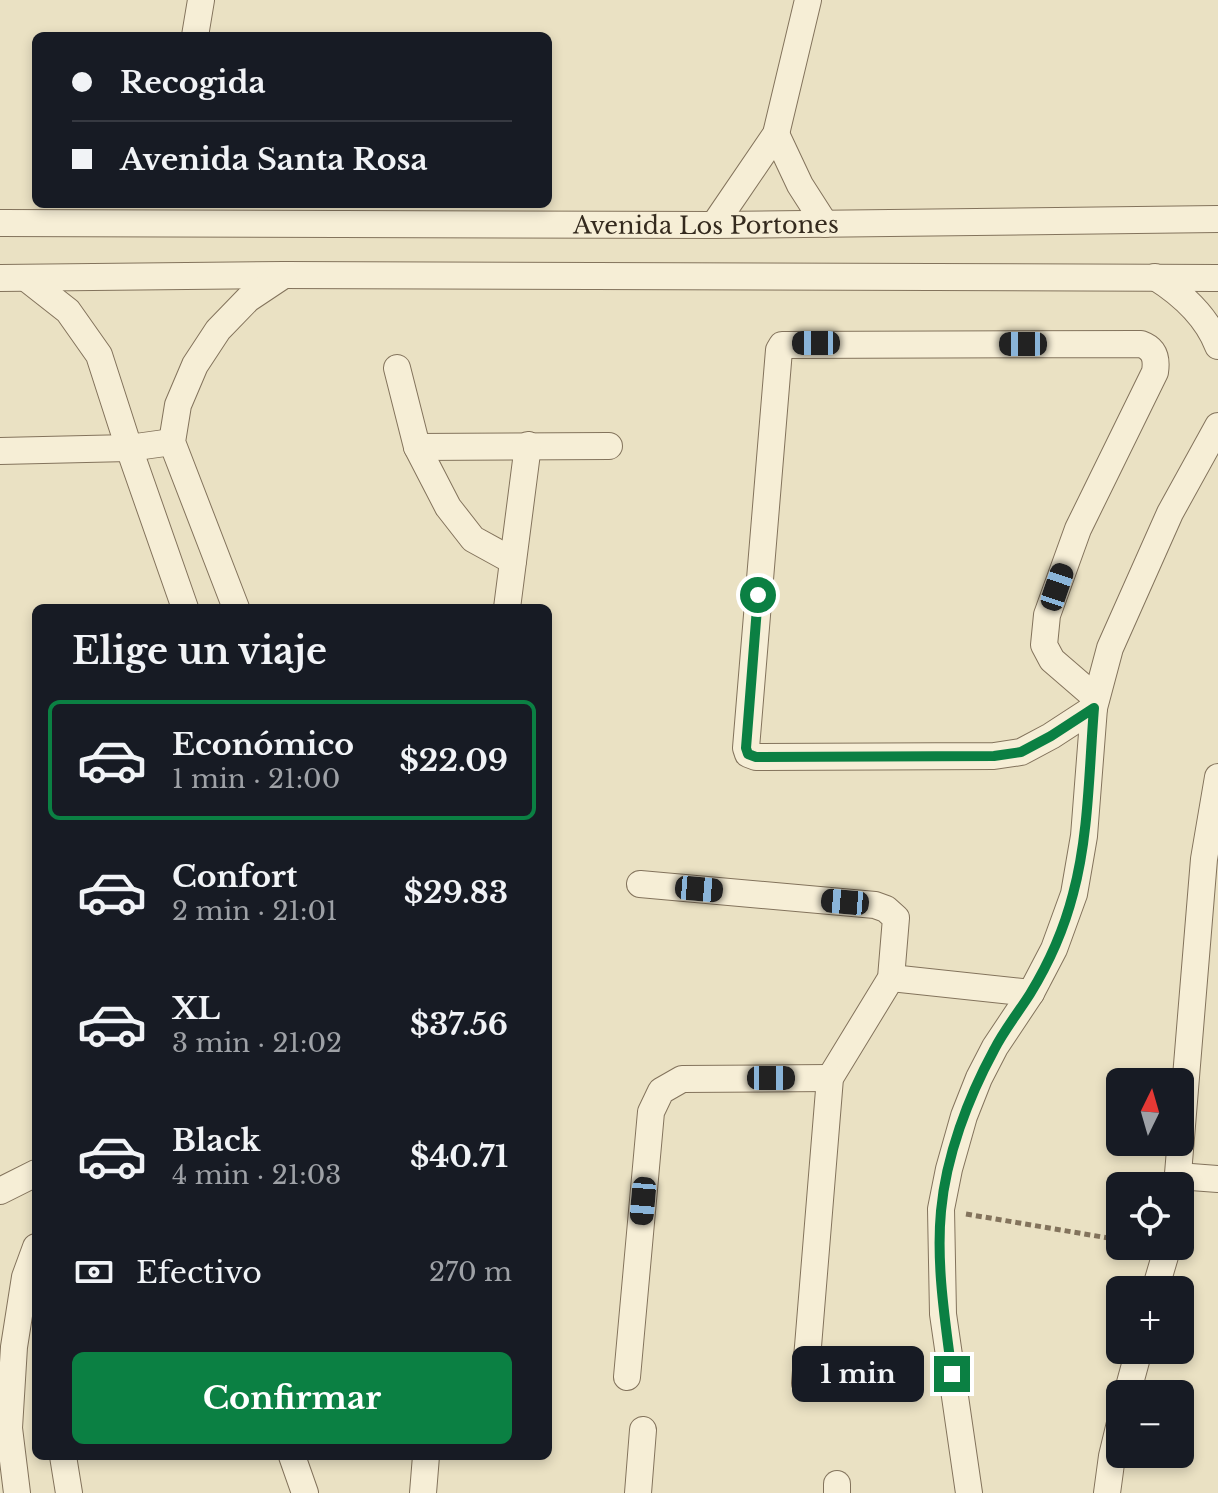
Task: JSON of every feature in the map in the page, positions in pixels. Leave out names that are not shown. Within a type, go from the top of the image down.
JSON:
[{"type":"street","points":[[196,32],[201,0]]},
{"type":"street","points":[[714,225],[776,134],[808,0]]},
{"type":"street","points":[[776,134],[800,185],[825,224]]},
{"type":"street","name":"Avenida Los Portones","points":[[0,223],[167,213],[714,225],[1218,219]]},
{"type":"street","points":[[234,604],[172,442],[178,405],[195,365],[218,330],[248,299],[284,275]]},
{"type":"street","points":[[13,278],[284,275],[1218,278]]},
{"type":"street","points":[[1155,277],[1180,293],[1201,315],[1218,346]]},
{"type":"street","points":[[13,278],[68,311],[99,355],[184,604]]},
{"type":"street","points":[[1141,344],[1152,350],[1157,361],[1155,372],[1078,529],[1047,615],[1044,645],[1052,660],[1095,703],[1051,736],[1021,752],[994,756],[756,757],[748,754],[747,732],[779,350],[782,345],[1141,344]]},
{"type":"street","points":[[397,368],[417,447],[448,507],[473,539],[513,561]]},
{"type":"street","points":[[969,1493],[943,1314],[941,1209],[964,1116],[979,1078],[1054,949],[1074,894],[1084,836],[1095,703],[1110,648],[1170,513],[1216,434]]},
{"type":"street","points":[[0,451],[129,448],[172,442]]},
{"type":"street","points":[[508,604],[528,445]]},
{"type":"street","points":[[417,447],[609,446]]},
{"type":"street","points":[[1179,1172],[1204,859],[1218,777]]},
{"type":"street","points":[[640,884],[875,905],[896,918],[891,978],[830,1078],[805,1383]]},
{"type":"street","points":[[891,978],[1031,993]]},
{"type":"street","points":[[627,1377],[651,1112],[661,1091],[682,1079],[830,1078]]},
{"type":"street","points":[[0,1191],[32,1175]]},
{"type":"street","points":[[1194,1180],[1218,1179]]},
{"type":"street","points":[[17,1493],[9,1428],[14,1347],[25,1277],[32,1258]]},
{"type":"street","points":[[638,1493],[643,1430]]},
{"type":"street","points":[[64,1460],[69,1493]]},
{"type":"street","points":[[293,1460],[305,1493]]},
{"type":"street","points":[[423,1493],[426,1460]]},
{"type":"street","points":[[1107,1493],[1110,1468]]},
{"type":"path","points":[[941,1209],[1106,1238]]},
{"type":"route","points":[[758,595],[746,748],[748,754],[756,757],[994,756],[1021,752],[1094,708],[1084,836],[1074,894],[1054,949],[979,1078],[949,1169],[941,1209],[940,1239],[943,1314],[952,1374]]}]
